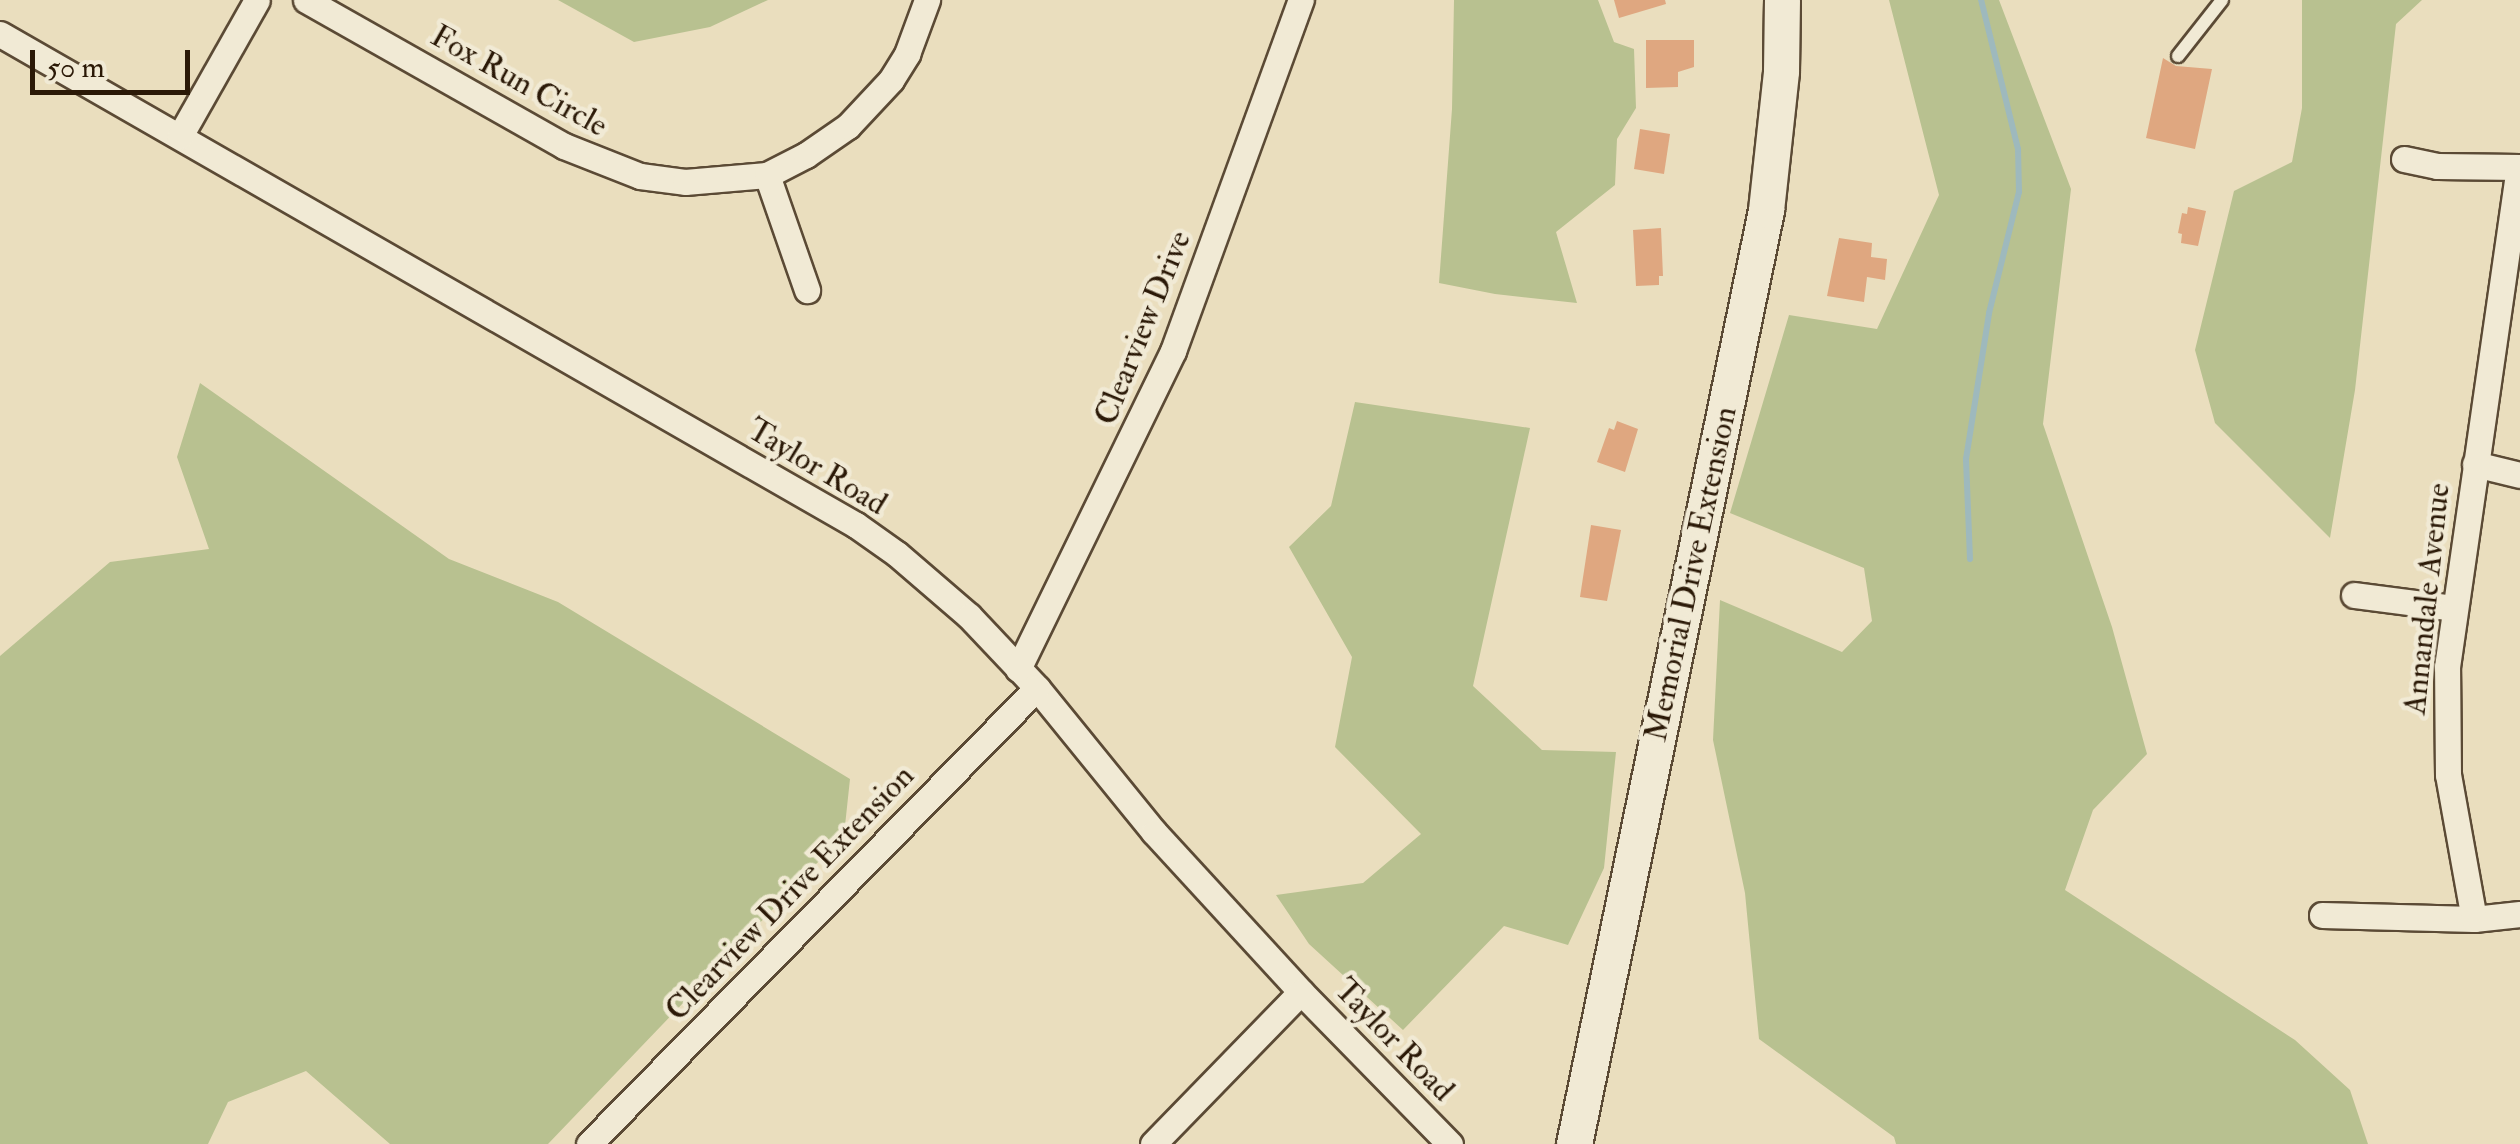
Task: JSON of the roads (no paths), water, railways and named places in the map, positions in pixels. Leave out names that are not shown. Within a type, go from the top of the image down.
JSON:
[{"type":"street","points":[[180,136],[257,0]]},
{"type":"street","name":"Fox Run Circle","points":[[306,0],[597,162],[640,176],[684,182],[767,174],[820,146],[872,104],[907,54],[927,0]]},
{"type":"street","name":"Clearview Drive","points":[[1018,669],[1173,351],[1301,0]]},
{"type":"street","name":"Memorial Drive Extension","points":[[1574,1144],[1766,210],[1780,88],[1782,0]]},
{"type":"street","name":"Taylor Road","points":[[0,34],[856,525],[936,585],[1037,688],[1154,832],[1301,992],[1450,1144]]},
{"type":"street","points":[[2404,159],[2437,166],[2519,167]]},
{"type":"street","name":"Annandale Avenue","points":[[2474,919],[2448,775],[2444,723],[2454,608],[2519,167]]},
{"type":"street","points":[[767,174],[807,290]]},
{"type":"street","name":"Annandale Avenue","points":[[2475,464],[2520,475]]},
{"type":"street","points":[[2354,595],[2454,608]]},
{"type":"street","name":"Clearview Drive Extension","points":[[589,1144],[1037,688]]},
{"type":"street","points":[[2322,914],[2474,919],[2520,914]]},
{"type":"street","points":[[1153,1144],[1301,992]]},
{"type":"lane","points":[[2178,56],[2222,0]]},
{"type":"waterway","points":[[1970,559],[1966,459],[1989,313],[2019,192],[2018,149],[1981,0]]}]
